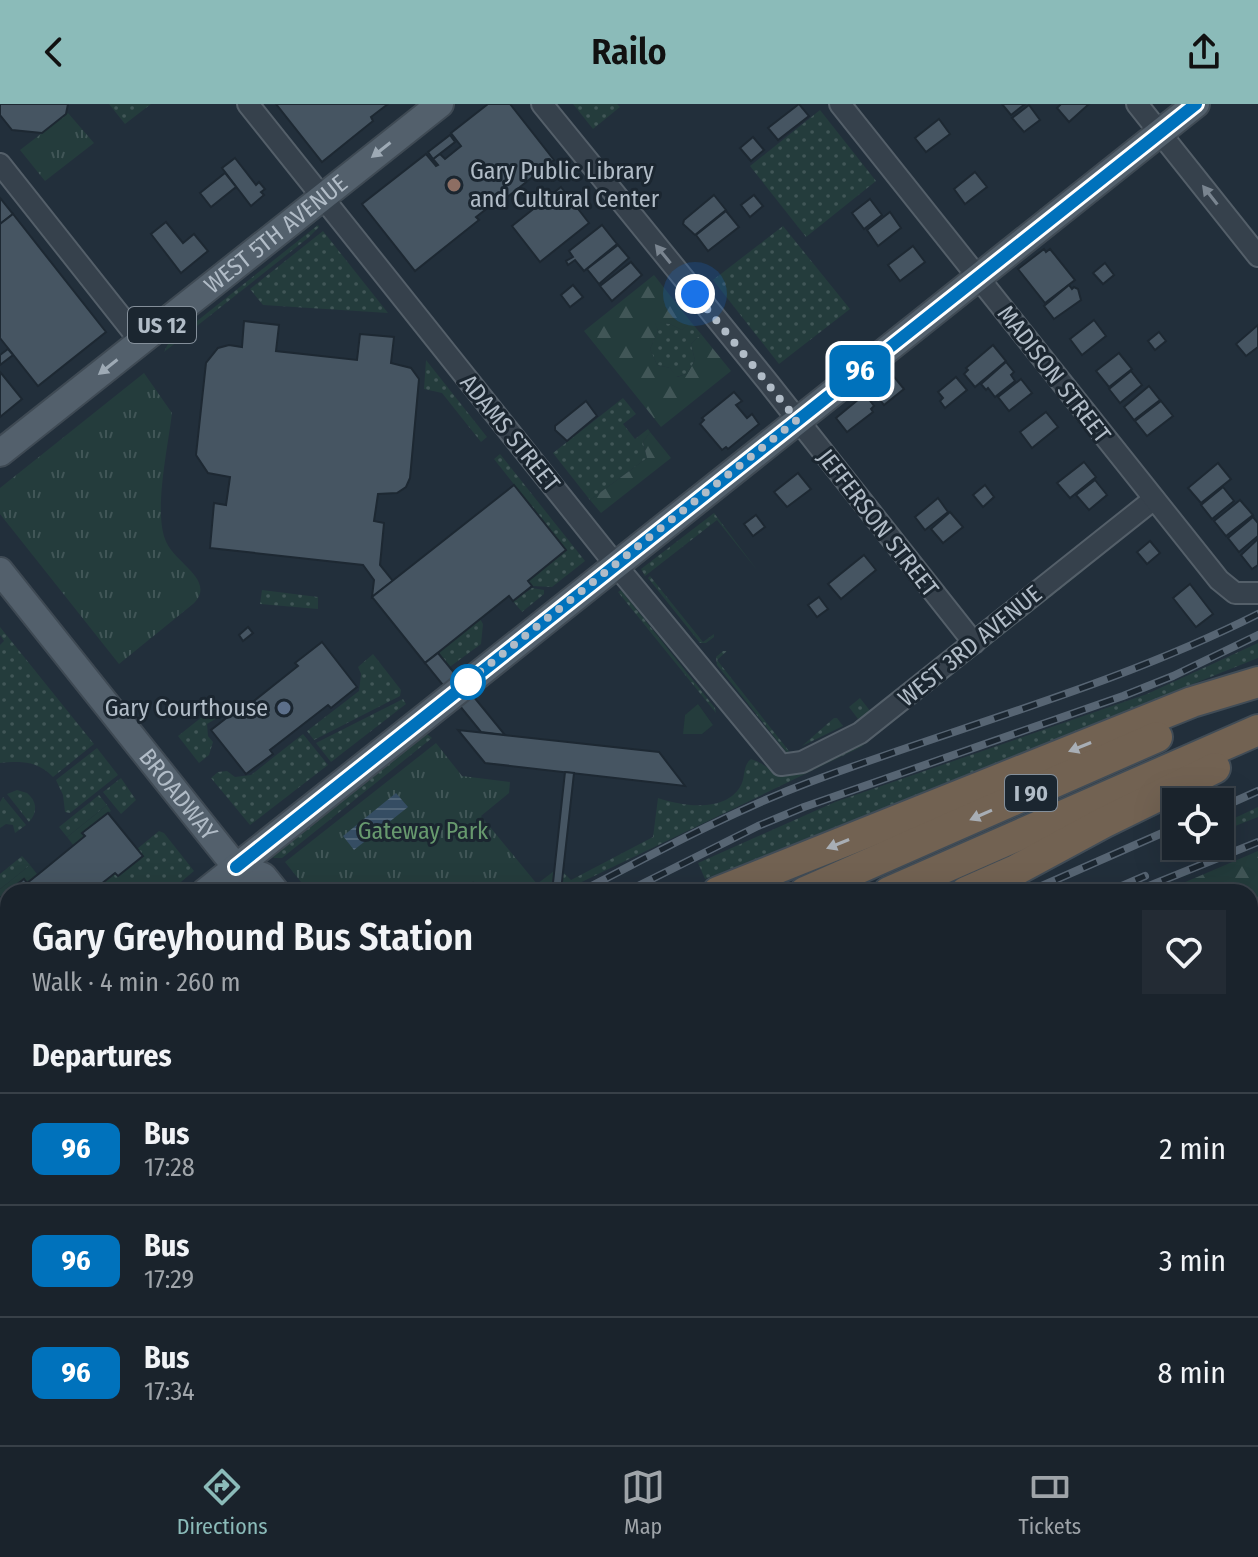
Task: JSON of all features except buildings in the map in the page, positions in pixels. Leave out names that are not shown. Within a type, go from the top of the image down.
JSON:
[{"type":"highway","points":[[738,884],[1192,702],[1258,682]]},
{"type":"highway","name":"I 90","points":[[823,884],[1258,694]]},
{"type":"highway","name":"I 90","points":[[907,884],[1258,730]]},
{"type":"highway","points":[[984,884],[1258,745]]},
{"type":"main road","name":"WEST 5TH AVENUE","points":[[0,453],[440,104]]},
{"type":"main road","points":[[238,879],[615,564],[1196,104]]},
{"type":"main road","name":"BROADWAY","points":[[0,571],[238,879],[263,876],[270,884]]},
{"type":"street","name":"ADAMS STREET","points":[[248,104],[775,760]]},
{"type":"street","name":"JEFFERSON STREET","points":[[542,104],[974,643]]},
{"type":"street","name":"MADISON STREET","points":[[840,104],[1227,588],[1235,593],[1253,594]]},
{"type":"street","points":[[1137,104],[1258,256]]},
{"type":"street","points":[[0,164],[141,342]]},
{"type":"street","name":"WEST 3RD AVENUE","points":[[775,760],[781,765],[794,765],[860,733],[1154,499]]},
{"type":"green space","points":[[109,104],[151,104],[125,124]]},
{"type":"green space","points":[[573,104],[617,104],[620,107],[593,129]]},
{"type":"green space","points":[[820,110],[876,181],[806,237],[750,166]]},
{"type":"green space","points":[[68,113],[94,143],[45,181],[20,150]]},
{"type":"green space","points":[[318,225],[308,238],[164,352],[168,344]]},
{"type":"green space","points":[[783,226],[850,309],[779,364],[713,280]]},
{"type":"green space","points":[[323,231],[388,313],[263,305],[250,289]]},
{"type":"green space","points":[[654,275],[691,322],[682,330],[655,322],[658,331],[650,349],[657,365],[670,368],[677,377],[687,374],[695,360],[691,344],[701,334],[731,371],[661,427],[584,331]]},
{"type":"green space","points":[[654,321],[682,330],[691,322],[701,334],[691,344],[695,360],[687,374],[676,377],[670,368],[657,365],[650,349],[658,331]]},
{"type":"green space","points":[[426,360],[487,437],[481,442],[442,393],[424,389]]},
{"type":"green space","points":[[144,373],[172,413],[161,495],[165,539],[200,587],[193,604],[119,664],[0,514],[0,488]]},
{"type":"green space","points":[[623,398],[636,414],[623,424],[635,439],[648,429],[650,432],[643,442],[647,458],[590,500],[553,453]]},
{"type":"green space","points":[[650,432],[671,458],[601,513],[590,500],[647,458],[643,442]]},
{"type":"green space","points":[[500,454],[585,561],[552,587],[532,586],[528,581],[566,550],[494,459]]},
{"type":"green space","points":[[714,513],[757,570],[717,520],[645,576],[641,569]]},
{"type":"green space","points":[[1079,568],[1083,571],[861,747],[578,884],[562,884],[563,872],[571,880],[653,837],[658,798],[690,805],[724,801],[740,787],[746,765],[751,759],[779,773],[800,772]]},
{"type":"green space","points":[[650,576],[703,642],[714,634],[714,637],[706,643],[700,643],[648,578]]},
{"type":"green space","points":[[532,588],[544,590],[544,594],[522,612],[513,601]]},
{"type":"green space","points":[[262,590],[318,597],[318,609],[260,604]]},
{"type":"green space","points":[[621,590],[715,708],[716,713],[618,592]]},
{"type":"green space","points":[[480,619],[483,624],[481,644],[436,677],[425,663]]},
{"type":"green space","points":[[0,627],[94,744],[53,777],[29,763],[0,763],[0,645],[4,641]]},
{"type":"green space","points":[[1258,643],[1258,658],[705,879],[698,863],[835,802],[1147,694]]},
{"type":"green space","points":[[727,651],[717,660],[789,751],[787,753],[717,665],[716,657]]},
{"type":"green space","points":[[373,654],[401,690],[400,696],[314,740],[307,731],[359,691],[361,674],[358,667]]},
{"type":"green space","points":[[860,698],[871,712],[858,719],[849,707]]},
{"type":"green space","points":[[403,699],[406,704],[331,762],[316,743]]},
{"type":"green space","points":[[227,703],[222,715],[207,724],[208,736],[213,742],[209,755],[199,763],[178,736],[217,705]]},
{"type":"green space","points":[[698,704],[713,725],[702,734],[683,734],[685,715]]},
{"type":"green space","points":[[834,718],[843,726],[802,746]]},
{"type":"green space","points":[[303,734],[328,765],[250,825],[211,778],[218,772],[227,771],[235,777],[251,775]]},
{"type":"green space","points":[[427,734],[432,738],[282,858],[273,858],[278,851]]},
{"type":"green space","name":"Gateway Park","points":[[436,743],[462,776],[510,782],[509,793],[481,816],[537,884],[303,884],[285,862]]},
{"type":"green space","points":[[97,748],[118,775],[70,813],[65,812],[63,795],[56,780]]},
{"type":"green space","points":[[121,778],[136,800],[121,814],[103,792]]},
{"type":"green space","points":[[17,790],[27,793],[34,803],[35,811],[29,822],[7,794]]},
{"type":"green space","points":[[99,795],[107,805],[67,837],[59,827]]},
{"type":"green space","points":[[3,797],[26,825],[15,833],[13,825],[6,824],[0,828],[0,802]]},
{"type":"green space","points":[[107,805],[111,811],[82,833],[85,836],[73,845],[67,837]]},
{"type":"green space","points":[[1258,807],[1258,817],[1234,826],[1234,818]]},
{"type":"green space","points":[[159,831],[164,833],[194,871],[179,884],[101,884],[115,873],[118,876],[142,857],[137,849]]},
{"type":"green space","points":[[1258,851],[1258,884],[1181,884]]},
{"type":"green space","points":[[22,856],[30,865],[6,884],[0,884],[0,874]]},
{"type":"green space","points":[[30,865],[37,874],[27,883],[23,879],[17,884],[6,884]]},
{"type":"green space","name":"Gateway Park","points":[[554,871],[553,884],[537,884]]},
{"type":"water","points":[[396,793],[408,807],[354,850],[343,836]]},
{"type":"railway","points":[[596,884],[780,794],[1149,663],[1258,614]]},
{"type":"railway","points":[[642,884],[758,826],[804,807],[1123,696],[1258,635]]},
{"type":"railway","points":[[1234,802],[1258,791]]},
{"type":"railway","points":[[1046,884],[1162,833]]},
{"type":"railway","points":[[1154,884],[1258,842]]},
{"type":"railway","points":[[1126,884],[1145,876]]},
{"type":"bus line","name":"96","points":[[236,867],[1196,104]]},
{"type":"place","name":"Gary Public Library and Cultural Center","points":[[454,185]]},
{"type":"place","name":"Gary Courthouse","points":[[284,708]]},
{"type":"route","points":[[468,682],[457,690],[797,420],[695,294]]}]
